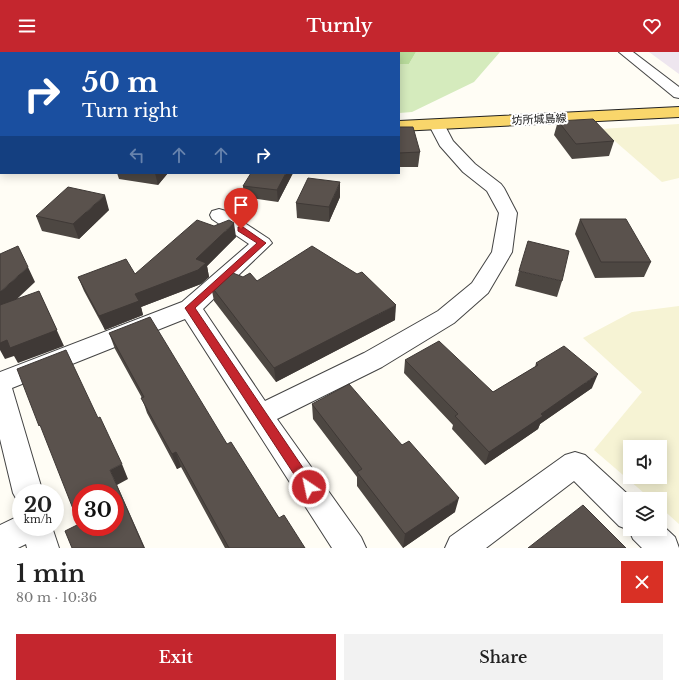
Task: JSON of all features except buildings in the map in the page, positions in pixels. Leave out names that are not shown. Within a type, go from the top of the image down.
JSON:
[{"type":"main road","name":"坊所城島線","points":[[400,126],[679,112]]},
{"type":"street","points":[[625,52],[679,94]]},
{"type":"street","points":[[260,415],[373,360],[446,317],[480,288],[502,252],[508,213],[495,188],[469,168],[446,144],[437,125]]},
{"type":"street","points":[[0,382],[190,308],[262,243],[219,215]]},
{"type":"street","points":[[190,308],[350,548]]},
{"type":"street","points":[[0,388],[26,484]]},
{"type":"street","points":[[461,548],[575,464],[623,509]]},
{"type":"street","points":[[0,541],[12,535]]},
{"type":"street","points":[[40,536],[43,548]]},
{"type":"street","points":[[651,536],[664,548]]},
{"type":"shaded area","points":[[649,52],[679,52],[679,74]]},
{"type":"shaded area","points":[[679,124],[679,178],[662,182],[601,129]]},
{"type":"shaded area","points":[[679,306],[679,524],[667,513],[667,492],[643,492],[634,484],[667,484],[667,440],[623,440],[623,475],[594,450],[642,392],[583,338],[632,312]]},
{"type":"green space","points":[[400,52],[416,52],[409,64],[400,64]]},
{"type":"green space","points":[[416,52],[500,52],[474,82],[412,112],[400,113],[400,64],[409,64]]},
{"type":"route","points":[[241,229],[262,243],[190,308],[309,487]]}]
